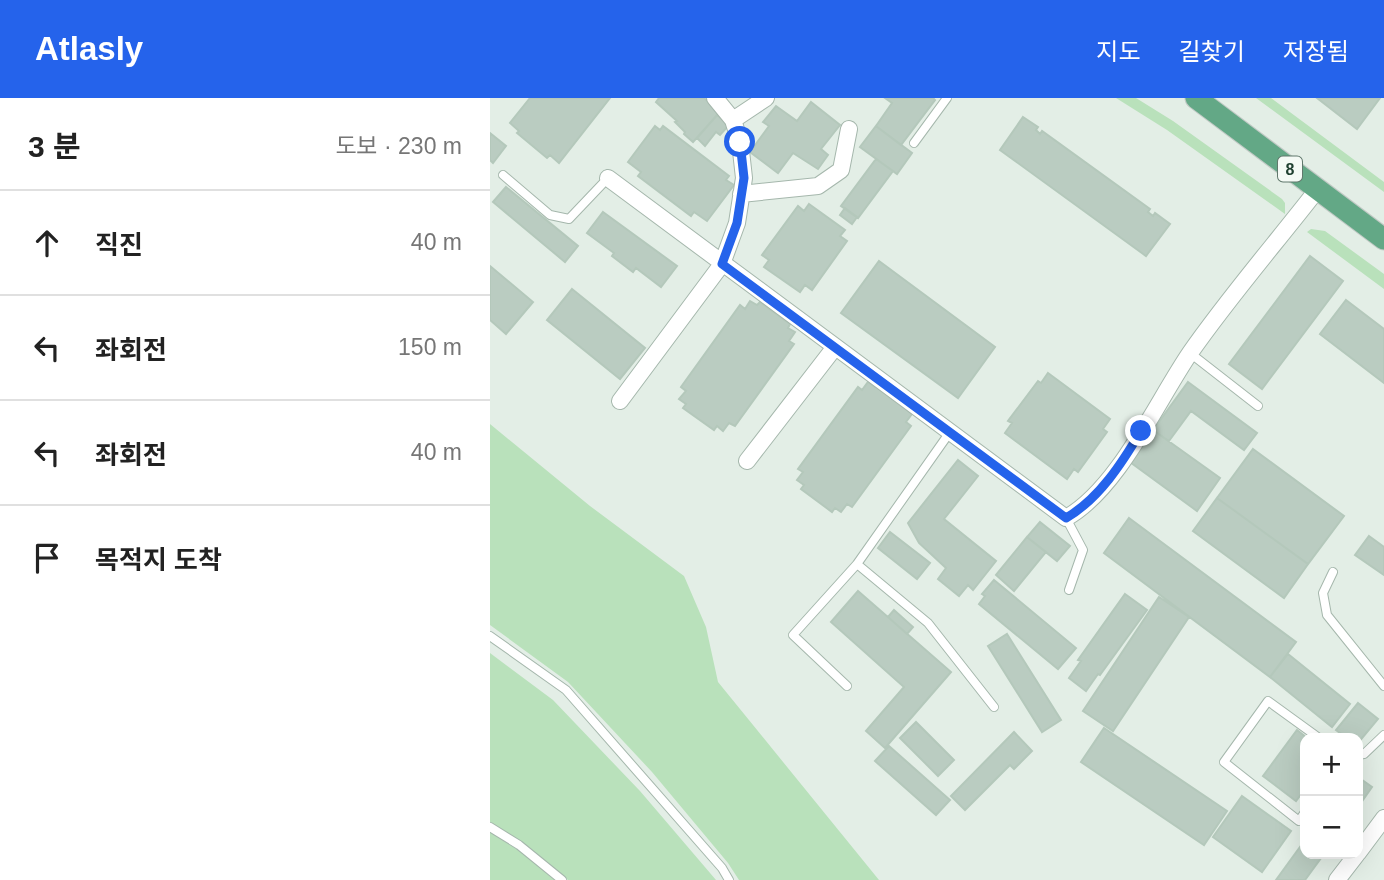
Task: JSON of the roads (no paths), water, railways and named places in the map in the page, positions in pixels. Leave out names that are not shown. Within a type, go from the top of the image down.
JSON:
[{"type":"main road","name":"8","points":[[1204,102],[1384,239]]},
{"type":"street","points":[[620,401],[722,264],[737,223],[744,178],[740,142],[733,120],[715,98]]},
{"type":"street","points":[[733,120],[766,98]]},
{"type":"street","points":[[741,194],[818,186],[841,170],[849,129]]},
{"type":"street","points":[[608,178],[1066,518],[1084,508],[1124,458],[1190,353],[1317,190]]},
{"type":"street","points":[[747,461],[835,347]]},
{"type":"street","points":[[1363,846],[1384,818]]},
{"type":"street","points":[[1337,880],[1353,859]]},
{"type":"lane","points":[[914,143],[947,98]]},
{"type":"lane","points":[[1188,98],[1204,102]]},
{"type":"lane","points":[[503,175],[550,215],[569,219],[608,178]]},
{"type":"lane","points":[[1190,353],[1258,406]]},
{"type":"lane","points":[[847,687],[793,635],[857,564],[950,432]]},
{"type":"lane","points":[[1066,518],[1083,550],[1069,590]]},
{"type":"lane","points":[[857,564],[928,623],[994,708]]},
{"type":"lane","points":[[1333,572],[1323,593],[1327,615],[1384,685]]},
{"type":"lane","points":[[490,636],[566,690],[722,868],[729,880]]},
{"type":"lane","points":[[1300,820],[1224,762],[1268,701],[1312,733]]},
{"type":"lane","points":[[1363,754],[1384,735]]},
{"type":"lane","points":[[490,827],[519,845],[562,880]]}]
